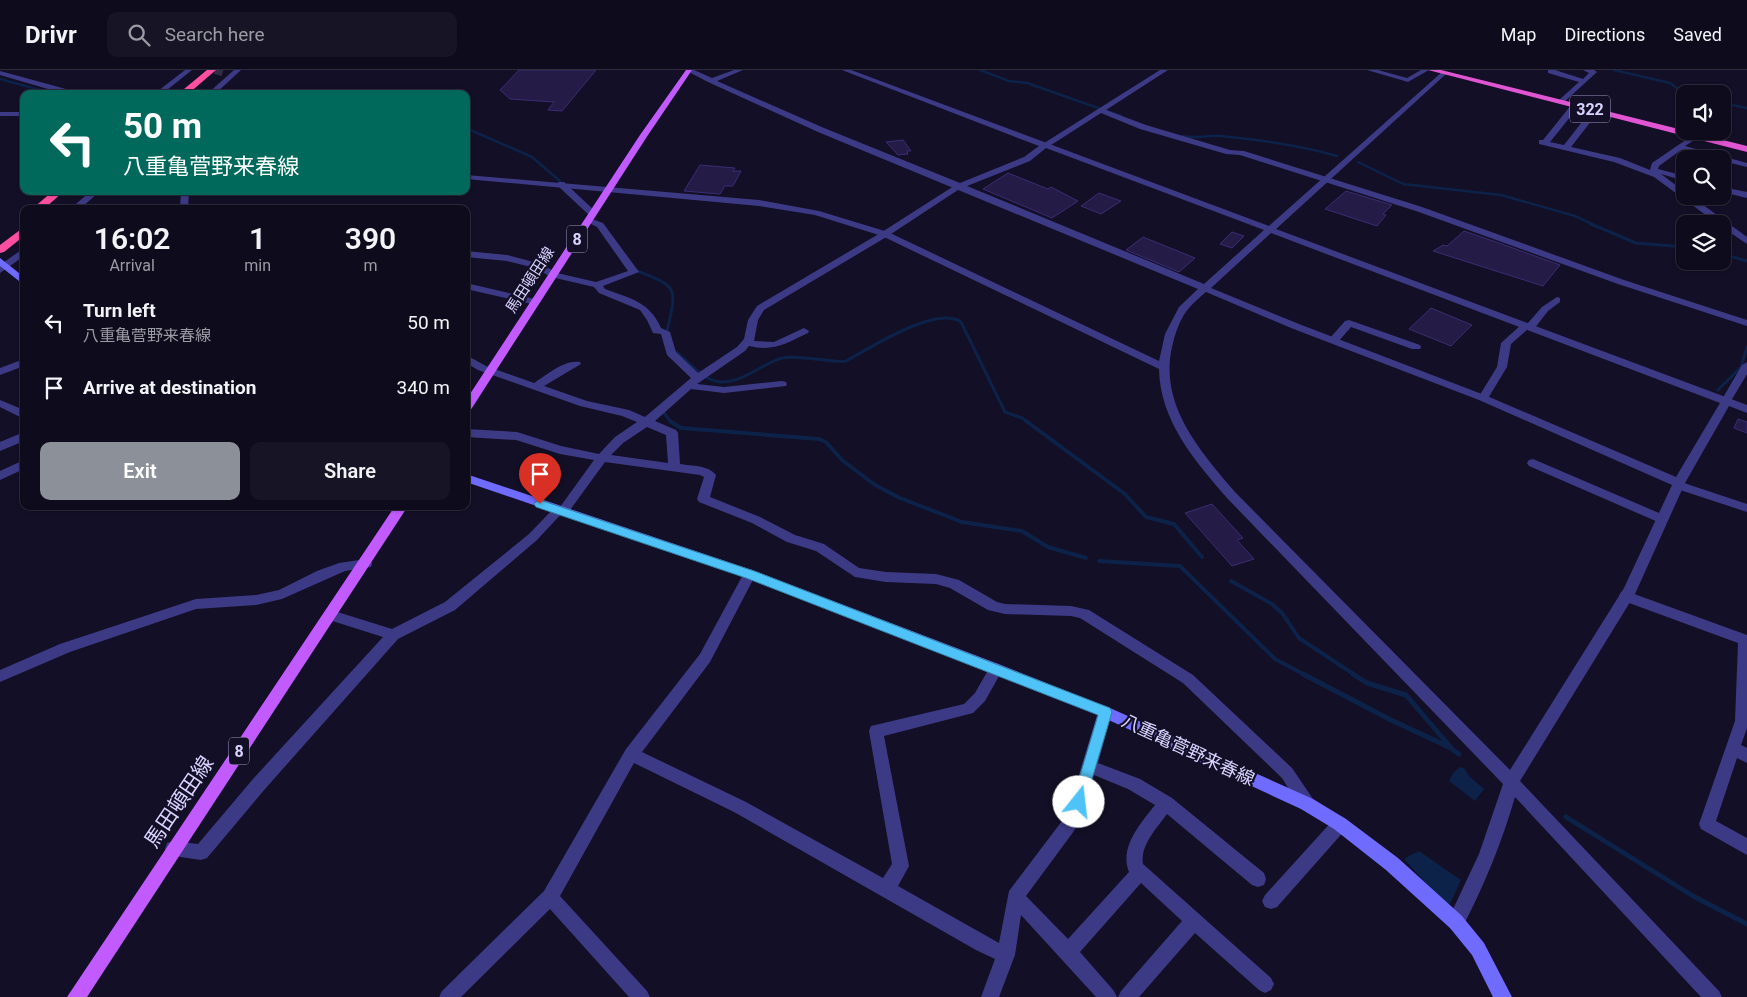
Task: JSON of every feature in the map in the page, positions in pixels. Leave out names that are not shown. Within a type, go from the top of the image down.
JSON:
[{"type":"highway","points":[[187,90],[212,70]]},
{"type":"highway","name":"322","points":[[1438,71],[1676,131]]},
{"type":"highway","points":[[200,90],[230,72]]},
{"type":"highway","name":"322","points":[[1712,140],[1747,149]]},
{"type":"highway","points":[[42,205],[54,195]]},
{"type":"highway","points":[[55,205],[67,195]]},
{"type":"highway","points":[[0,238],[20,222]]},
{"type":"highway","points":[[0,250],[20,233]]},
{"type":"main road","name":"馬田頓田線","points":[[470,397],[492,372],[688,70]]},
{"type":"main road","points":[[2,266],[20,279]]},
{"type":"main road","name":"八重亀菅野来春線","points":[[470,479],[750,574],[996,669],[1105,712],[1307,804],[1340,824],[1392,864],[1456,922],[1478,949],[1503,997]]},
{"type":"main road","name":"馬田頓田線","points":[[76,997],[172,849],[366,564],[400,510]]},
{"type":"street","points":[[162,90],[189,70]]},
{"type":"street","points":[[688,70],[821,130],[1334,340],[1483,398],[1679,484],[1747,508]]},
{"type":"street","points":[[710,81],[740,70]]},
{"type":"street","points":[[845,70],[1747,409]]},
{"type":"street","points":[[172,849],[201,852],[259,784],[393,635],[450,606],[532,537],[562,509],[602,458],[632,430],[648,422],[698,378],[728,359],[747,342],[752,320],[760,308],[885,234],[960,186],[1028,159],[1045,145],[1165,70]]},
{"type":"street","points":[[1370,70],[1408,80],[1426,70]]},
{"type":"street","points":[[1552,70],[1550,72],[1586,76]]},
{"type":"street","points":[[1567,70],[1586,76]]},
{"type":"street","points":[[1438,71],[1326,180],[1204,287],[1184,307],[1173,324],[1164,350],[1163,367],[1167,399],[1175,420],[1200,459],[1286,553],[1511,782],[1713,997]]},
{"type":"street","points":[[214,90],[230,72]]},
{"type":"street","points":[[0,73],[60,90]]},
{"type":"street","points":[[1562,102],[1586,76]]},
{"type":"street","points":[[1575,106],[1543,142],[1676,177]]},
{"type":"street","points":[[1101,109],[1143,127],[1229,152],[1241,153],[1419,209],[1621,282],[1747,322]]},
{"type":"street","points":[[1566,148],[1595,111]]},
{"type":"street","points":[[0,114],[20,114]]},
{"type":"street","points":[[1655,172],[1655,165],[1690,140]]},
{"type":"street","points":[[1679,147],[1747,165]]},
{"type":"street","points":[[1655,172],[1676,189]]},
{"type":"street","points":[[470,177],[561,184],[786,207],[840,219],[885,234],[1163,367]]},
{"type":"street","points":[[470,254],[506,258],[538,266],[554,276],[597,285],[634,272],[600,225],[591,218],[561,184]]},
{"type":"street","points":[[1731,191],[1747,195]]},
{"type":"street","points":[[79,205],[91,195]]},
{"type":"street","points":[[1697,205],[1747,241]]},
{"type":"street","points":[[2,266],[20,254]]},
{"type":"street","points":[[597,285],[602,291],[643,308],[657,331],[665,332],[671,354],[698,378],[702,389],[719,390],[782,384]]},
{"type":"street","points":[[470,288],[536,302]]},
{"type":"street","points":[[1483,398],[1502,366],[1506,343],[1528,327],[1545,309],[1557,300]]},
{"type":"street","points":[[1334,340],[1349,323],[1416,347]]},
{"type":"street","points":[[747,342],[759,346],[775,346],[804,331]]},
{"type":"street","points":[[470,360],[492,372],[584,404],[625,413],[672,433],[674,467]]},
{"type":"street","points":[[0,372],[20,364]]},
{"type":"street","points":[[535,387],[558,371],[576,364]]},
{"type":"street","points":[[1456,922],[1473,890],[1504,809],[1511,782],[1626,596],[1679,484],[1747,366]]},
{"type":"street","points":[[0,404],[20,413]]},
{"type":"street","points":[[610,410],[616,406],[630,405]]},
{"type":"street","points":[[470,433],[517,436],[560,450],[702,472],[710,475],[703,499],[756,520],[791,539],[820,548],[855,572],[886,577],[936,579],[954,584],[993,606],[1005,609],[1071,610],[1094,619],[1188,680],[1287,773],[1307,804]]},
{"type":"street","points":[[0,447],[20,438]]},
{"type":"street","points":[[1533,463],[1662,519]]},
{"type":"street","points":[[0,476],[20,466]]},
{"type":"street","points":[[0,676],[65,648],[196,604],[256,600],[282,594],[322,574],[344,566],[366,564]]},
{"type":"street","points":[[448,997],[550,897],[631,754],[705,658],[750,574]]},
{"type":"street","points":[[1626,596],[1746,640],[1742,720],[1707,824],[1747,847]]},
{"type":"street","points":[[331,615],[393,635]]},
{"type":"street","points":[[886,889],[901,866],[876,731],[968,709],[980,697],[996,669]]},
{"type":"street","points":[[990,997],[1006,955],[1015,897],[1068,826],[1079,802],[1105,712]]},
{"type":"street","points":[[1733,748],[1747,756]]},
{"type":"street","points":[[631,754],[740,808],[982,944],[1006,955]]},
{"type":"street","points":[[1089,766],[1134,784],[1166,803],[1258,879]]},
{"type":"street","points":[[1166,803],[1134,849],[1134,863],[1139,873],[1265,984]]},
{"type":"street","points":[[1271,901],[1340,824]]},
{"type":"street","points":[[1068,952],[1139,873]]},
{"type":"street","points":[[550,897],[641,997]]},
{"type":"street","points":[[1015,897],[1108,997]]},
{"type":"street","points":[[1127,997],[1194,921]]},
{"type":"water","points":[[1460,767],[1464,768],[1469,776],[1484,789],[1475,801],[1449,781],[1454,772]]},
{"type":"water","points":[[1419,851],[1461,880],[1450,904],[1444,903],[1405,860],[1405,858]]},
{"type":"building","points":[[519,70],[596,70],[562,111],[548,110],[554,102],[510,99],[500,90]]},
{"type":"building","points":[[903,140],[911,151],[907,151],[908,154],[898,155],[886,142]]},
{"type":"building","points":[[700,165],[735,168],[733,171],[741,171],[733,186],[725,186],[720,194],[684,191]]},
{"type":"building","points":[[1008,173],[1048,189],[1051,187],[1078,201],[1052,218],[983,189]]},
{"type":"building","points":[[1346,191],[1392,205],[1383,214],[1386,215],[1377,226],[1325,209]]},
{"type":"building","points":[[1099,193],[1121,201],[1101,214],[1081,206]]},
{"type":"building","points":[[1464,231],[1560,265],[1543,286],[1433,251],[1443,245],[1447,246]]},
{"type":"building","points":[[1232,232],[1244,236],[1232,248],[1220,244]]},
{"type":"building","points":[[1143,237],[1195,258],[1179,272],[1126,250]]},
{"type":"building","points":[[1431,308],[1472,325],[1451,346],[1409,329]]},
{"type":"building","points":[[1738,419],[1747,422],[1747,433],[1734,428]]},
{"type":"building","points":[[1212,504],[1243,538],[1237,540],[1254,559],[1232,566],[1185,513]]},
{"type":"waterway","points":[[980,70],[1009,81],[1027,83],[1121,116]]},
{"type":"waterway","points":[[1614,70],[1670,83],[1676,87]]},
{"type":"waterway","points":[[0,79],[40,90]]},
{"type":"waterway","points":[[1731,105],[1747,108]]},
{"type":"waterway","points":[[470,130],[532,157],[560,181]]},
{"type":"waterway","points":[[1182,136],[1221,136],[1251,139],[1337,156]]},
{"type":"waterway","points":[[1358,162],[1403,184],[1501,195],[1575,216],[1594,225]]},
{"type":"waterway","points":[[1591,224],[1636,243],[1676,246]]},
{"type":"waterway","points":[[1731,257],[1747,261]]},
{"type":"waterway","points":[[635,270],[659,280],[671,290],[673,304],[667,331],[669,335]]},
{"type":"waterway","points":[[676,352],[710,379],[718,382],[727,382],[738,379],[782,358],[798,357],[846,361],[903,330],[920,323],[950,318],[961,322],[1005,412],[1028,422]]},
{"type":"waterway","points":[[1718,390],[1741,367],[1747,347]]},
{"type":"waterway","points":[[664,413],[670,421]]},
{"type":"waterway","points":[[670,421],[681,428],[819,439],[826,442],[842,460],[875,485],[900,498],[962,522],[1022,531],[1048,547],[1086,558]]},
{"type":"waterway","points":[[1026,421],[1125,494],[1146,517],[1174,524],[1202,557]]},
{"type":"waterway","points":[[1099,561],[1180,566],[1275,659],[1305,675]]},
{"type":"waterway","points":[[1231,581],[1272,604],[1282,613],[1299,638],[1355,675]]},
{"type":"waterway","points":[[1303,674],[1391,720],[1451,748]]},
{"type":"waterway","points":[[1353,674],[1367,683],[1406,695],[1453,750],[1459,754]]},
{"type":"waterway","points":[[1566,817],[1693,896],[1747,924]]},
{"type":"tunnel","points":[[215,70],[226,73]]},
{"type":"route","points":[[540,504],[750,574],[1105,712],[1079,802]]}]
